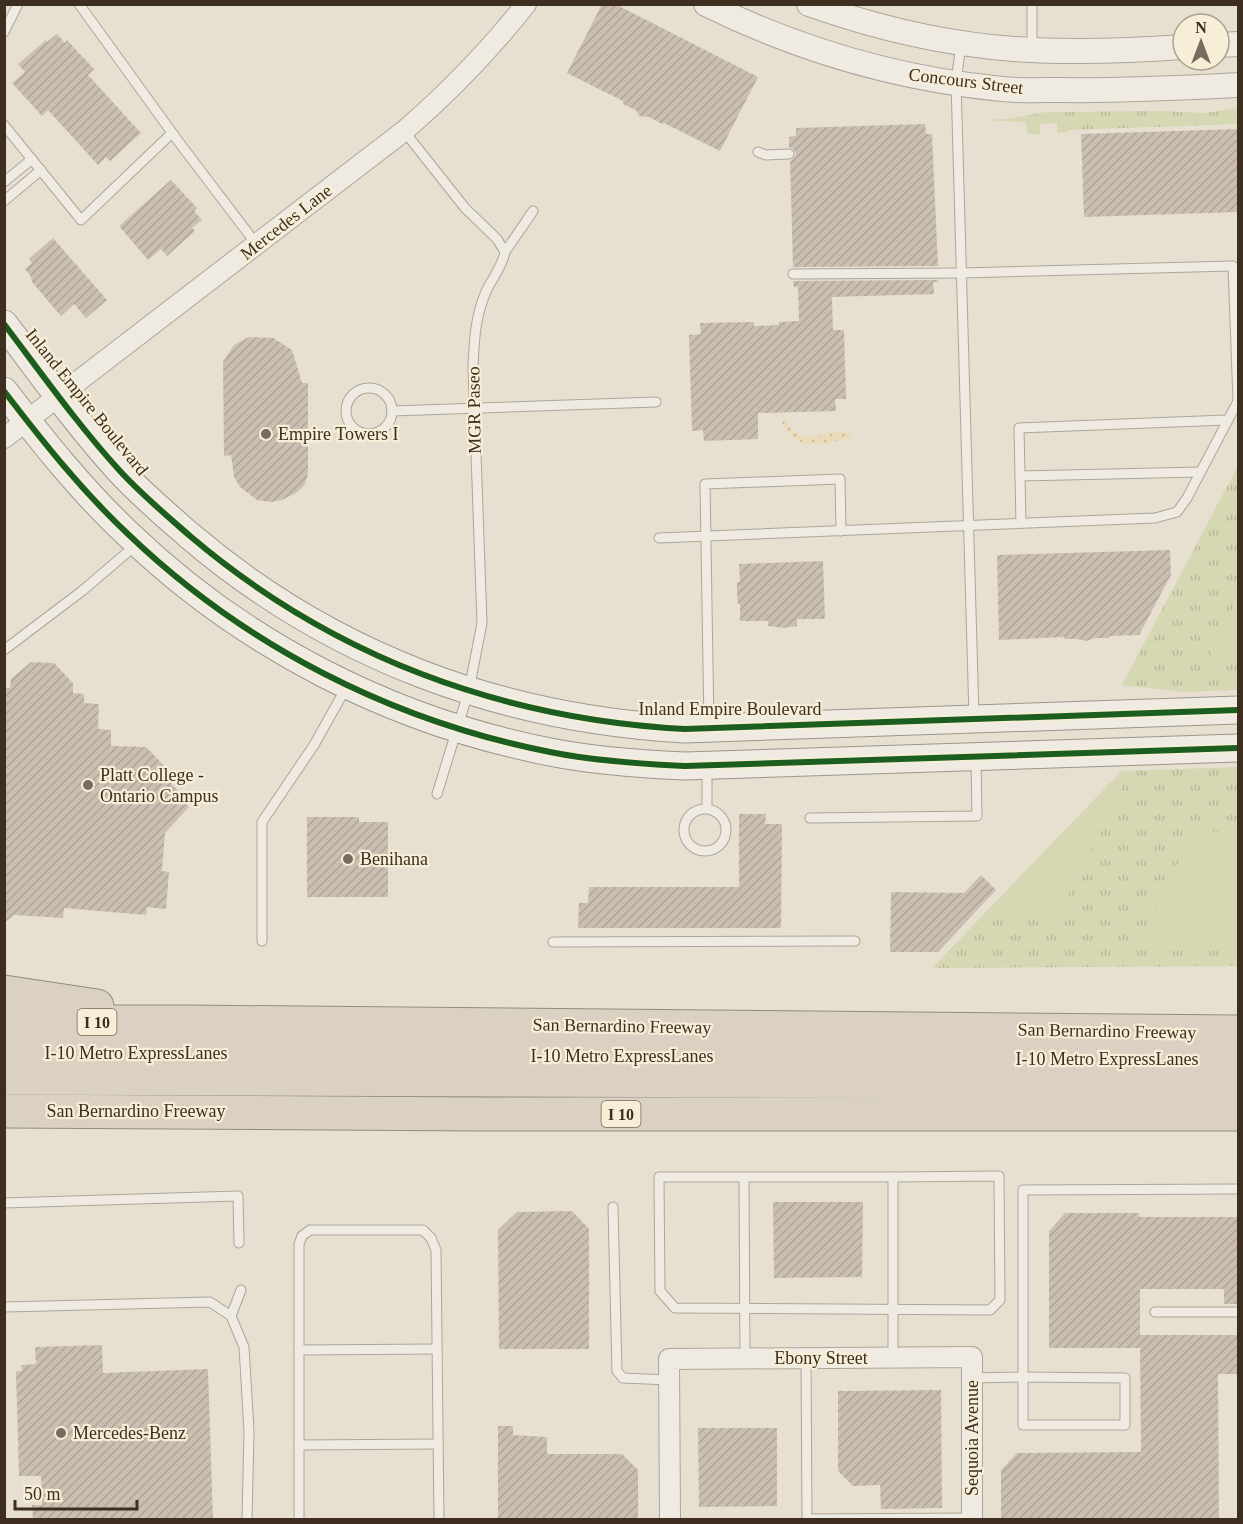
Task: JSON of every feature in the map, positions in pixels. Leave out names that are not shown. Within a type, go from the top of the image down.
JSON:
[{"type":"highway","points":[[4,992],[190,1022]]},
{"type":"highway","name":"San Bernardino Freeway","points":[[4,1022],[1239,1032]]},
{"type":"highway","points":[[4,1028],[219,1053]]},
{"type":"highway","name":"I-10 Metro ExpressLanes","points":[[4,1053],[1239,1059]]},
{"type":"highway","name":"I-10 Metro ExpressLanes","points":[[4,1078],[1239,1083]]},
{"type":"highway","name":"San Bernardino Freeway","points":[[4,1111],[596,1114],[1239,1113]]},
{"type":"highway","points":[[4,1133],[155,1111]]},
{"type":"main road","name":"Inland Empire Boulevard","points":[[4,324],[58,396],[120,471],[162,512],[233,571],[319,628],[388,661],[493,698],[584,719],[635,726],[709,728],[1239,710]]},
{"type":"main road","points":[[4,391],[80,485],[138,544],[172,574],[252,633],[301,662],[394,707],[457,729],[551,753],[603,760],[708,767],[1239,748]]},
{"type":"main road","points":[[974,719],[975,756]]},
{"type":"street","name":"Mercedes Lane","points":[[4,438],[404,131],[441,99],[501,36],[526,4]]},
{"type":"street","name":"Concours Street","points":[[706,4],[753,27],[844,59],[910,76],[1004,89],[1129,91],[1239,85]]},
{"type":"street","name":"Concours Street","points":[[809,4],[857,21],[926,37],[1013,49],[1140,50],[1171,48]]},
{"type":"street","name":"Ebony Street","points":[[669,1380],[669,1359],[972,1357]]},
{"type":"street","name":"Sequoia Avenue","points":[[972,1357],[972,1519]]},
{"type":"street","points":[[669,1380],[670,1520]]},
{"type":"lane","points":[[4,32],[18,4]]},
{"type":"lane","points":[[79,4],[172,133],[257,245]]},
{"type":"lane","points":[[1032,4],[1032,49]]},
{"type":"lane","points":[[962,42],[956,82],[974,719]]},
{"type":"lane","points":[[4,125],[81,219],[172,133]]},
{"type":"lane","points":[[404,131],[465,208],[496,239],[505,252]]},
{"type":"lane","points":[[758,152],[766,155],[789,154]]},
{"type":"lane","points":[[4,182],[32,159]]},
{"type":"lane","points":[[4,201],[41,170]]},
{"type":"lane","name":"MGR Paseo","points":[[437,794],[469,690],[482,622],[472,368],[474,331],[486,291],[503,261],[505,252],[533,211]]},
{"type":"lane","points":[[659,538],[1155,518],[1176,512],[1187,498],[1238,401],[1233,266],[961,273],[793,274]]},
{"type":"lane","points":[[364,388],[380,391],[386,396],[392,411],[388,424],[382,430],[369,434],[355,430],[345,411],[351,396],[364,388]]},
{"type":"lane","points":[[392,411],[656,402]]},
{"type":"lane","points":[[1021,523],[1019,428],[1227,420]]},
{"type":"lane","points":[[1020,476],[1200,472]]},
{"type":"lane","points":[[709,728],[705,484],[840,479],[841,531]]},
{"type":"lane","points":[[4,650],[82,591],[138,544]]},
{"type":"lane","points":[[262,941],[262,822],[314,745],[347,686]]},
{"type":"lane","points":[[810,818],[977,816],[975,756]]},
{"type":"lane","points":[[707,808],[708,767]]},
{"type":"lane","points":[[707,808],[719,814],[726,825],[726,832],[721,844],[709,850],[696,849],[686,840],[684,827],[686,820],[694,811],[707,808]]},
{"type":"lane","points":[[553,942],[855,941]]},
{"type":"lane","points":[[999,1176],[1000,1300],[990,1310],[675,1308],[660,1292],[659,1177],[744,1177],[999,1176]]},
{"type":"lane","points":[[744,1177],[745,1359]]},
{"type":"lane","points":[[893,1177],[893,1358]]},
{"type":"lane","points":[[972,1378],[1023,1377],[1125,1378],[1125,1425],[1023,1425],[1023,1377],[1023,1190],[1239,1189]]},
{"type":"lane","points":[[4,1203],[238,1196],[239,1243]]},
{"type":"lane","points":[[613,1207],[617,1371],[623,1378],[669,1380]]},
{"type":"lane","points":[[299,1520],[299,1244],[302,1236],[310,1230],[423,1230],[431,1238],[436,1250],[439,1520]]},
{"type":"lane","points":[[231,1317],[241,1290]]},
{"type":"lane","points":[[4,1307],[210,1302],[231,1317],[244,1347],[249,1431],[247,1520]]},
{"type":"lane","points":[[1155,1312],[1239,1312]]},
{"type":"lane","points":[[299,1350],[437,1349]]},
{"type":"lane","points":[[806,1358],[807,1519],[972,1519]]},
{"type":"lane","points":[[299,1445],[438,1444]]},
{"type":"green space","points":[[1238,108],[1238,124],[1069,130],[1057,133],[1057,123],[1040,124],[1040,134],[1027,134],[1026,122],[982,120],[1006,119],[1047,112],[1205,113]]},
{"type":"green space","points":[[1238,466],[1238,690],[1183,692],[1122,685]]},
{"type":"green space","points":[[1238,597],[1238,657],[1209,658]]},
{"type":"green space","points":[[1238,767],[1238,966],[932,968],[1122,771]]},
{"type":"green space","points":[[1111,782],[1122,787],[1058,915],[984,914]]},
{"type":"green space","points":[[1197,827],[1238,838],[1238,951],[1133,950]]},
{"type":"sand","points":[[782,420],[786,420],[792,430],[807,437],[841,432],[851,435],[850,439],[844,438],[820,444],[804,443],[790,435]]},
{"type":"building","points":[[602,4],[615,4],[758,77],[720,151],[664,123],[639,116],[636,110],[623,104],[623,101],[567,73]]},
{"type":"building","points":[[57,34],[65,43],[67,40],[94,69],[88,75],[141,133],[110,161],[106,157],[98,165],[48,110],[42,116],[12,83],[25,72],[18,64],[46,40],[47,42]]},
{"type":"building","points":[[925,124],[926,134],[932,134],[938,266],[793,267],[790,161],[796,154],[789,147],[789,137],[796,136],[796,128]]},
{"type":"building","points":[[1239,129],[1239,212],[1084,217],[1081,134]]},
{"type":"building","points":[[171,180],[197,208],[194,211],[202,220],[192,228],[195,231],[167,256],[161,249],[148,260],[119,226]]},
{"type":"building","points":[[53,238],[107,300],[86,318],[74,304],[61,316],[32,282],[25,269],[32,263],[29,259]]},
{"type":"building","points":[[938,280],[938,282],[933,282],[934,294],[832,297],[833,330],[844,330],[846,399],[835,399],[836,411],[758,413],[758,439],[704,441],[703,430],[692,431],[689,335],[701,334],[700,323],[754,322],[754,326],[799,321],[798,287],[794,287],[793,281]]},
{"type":"building","name":"Empire Towers I","points":[[249,337],[273,338],[292,350],[302,383],[308,383],[308,474],[304,486],[296,493],[282,500],[271,502],[257,500],[240,487],[234,477],[231,455],[224,456],[223,362],[234,345]]},
{"type":"building","points":[[1170,550],[1171,575],[1139,635],[1110,636],[1087,641],[1064,637],[999,640],[997,555]]},
{"type":"building","points":[[823,561],[825,619],[797,619],[797,626],[783,628],[768,626],[768,621],[740,621],[740,604],[738,604],[737,593],[737,582],[740,582],[739,564]]},
{"type":"building","name":"Platt College - Ontario Campus","points":[[31,662],[54,663],[73,683],[73,693],[84,694],[84,703],[99,704],[98,729],[111,730],[111,746],[146,747],[170,772],[165,777],[189,807],[165,833],[162,871],[169,872],[166,909],[147,907],[146,915],[64,908],[63,918],[14,915],[4,923],[4,688],[10,688],[11,679]]},
{"type":"building","points":[[739,814],[766,814],[765,824],[782,824],[781,928],[578,928],[579,903],[588,903],[589,887],[739,887]]},
{"type":"building","name":"Benihana","points":[[307,817],[359,817],[359,822],[388,822],[388,897],[307,897]]},
{"type":"building","points":[[981,875],[996,890],[938,952],[890,952],[891,892],[964,893]]},
{"type":"building","points":[[773,1202],[863,1202],[862,1277],[774,1278]]},
{"type":"building","points":[[572,1211],[589,1229],[589,1349],[499,1349],[498,1230],[517,1212]]},
{"type":"building","points":[[1065,1213],[1139,1213],[1139,1217],[1239,1217],[1239,1304],[1224,1304],[1224,1289],[1140,1289],[1140,1335],[1239,1335],[1237,1374],[1218,1374],[1219,1520],[1001,1520],[1001,1470],[1017,1453],[1141,1452],[1140,1348],[1049,1348],[1049,1231]]},
{"type":"building","points":[[102,1345],[103,1373],[208,1369],[213,1520],[33,1520],[32,1505],[42,1505],[41,1476],[19,1476],[16,1371],[22,1371],[21,1365],[36,1364],[35,1347]]},
{"type":"building","points":[[941,1390],[942,1508],[881,1509],[880,1485],[853,1486],[838,1471],[838,1391]]},
{"type":"building","points":[[498,1426],[513,1426],[513,1435],[547,1437],[547,1454],[622,1454],[638,1470],[638,1520],[498,1520]]},
{"type":"building","points":[[698,1428],[777,1428],[777,1506],[699,1507]]},
{"type":"cycle path","points":[[4,324],[75,417],[128,480],[190,536],[244,578],[301,615],[360,647],[421,674],[484,695],[549,712],[616,723],[685,729],[1238,710]]},
{"type":"cycle path","points":[[4,391],[64,466],[112,519],[174,575],[222,611],[272,644],[324,674],[434,721],[491,738],[583,758],[685,766],[1238,748]]},
{"type":"place","name":"Empire Towers I","points":[[266,434]]},
{"type":"place","name":"Platt College - Ontario Campus","points":[[88,785]]},
{"type":"place","name":"Benihana","points":[[348,859]]},
{"type":"place","name":"Mercedes-Benz","points":[[61,1433]]}]
